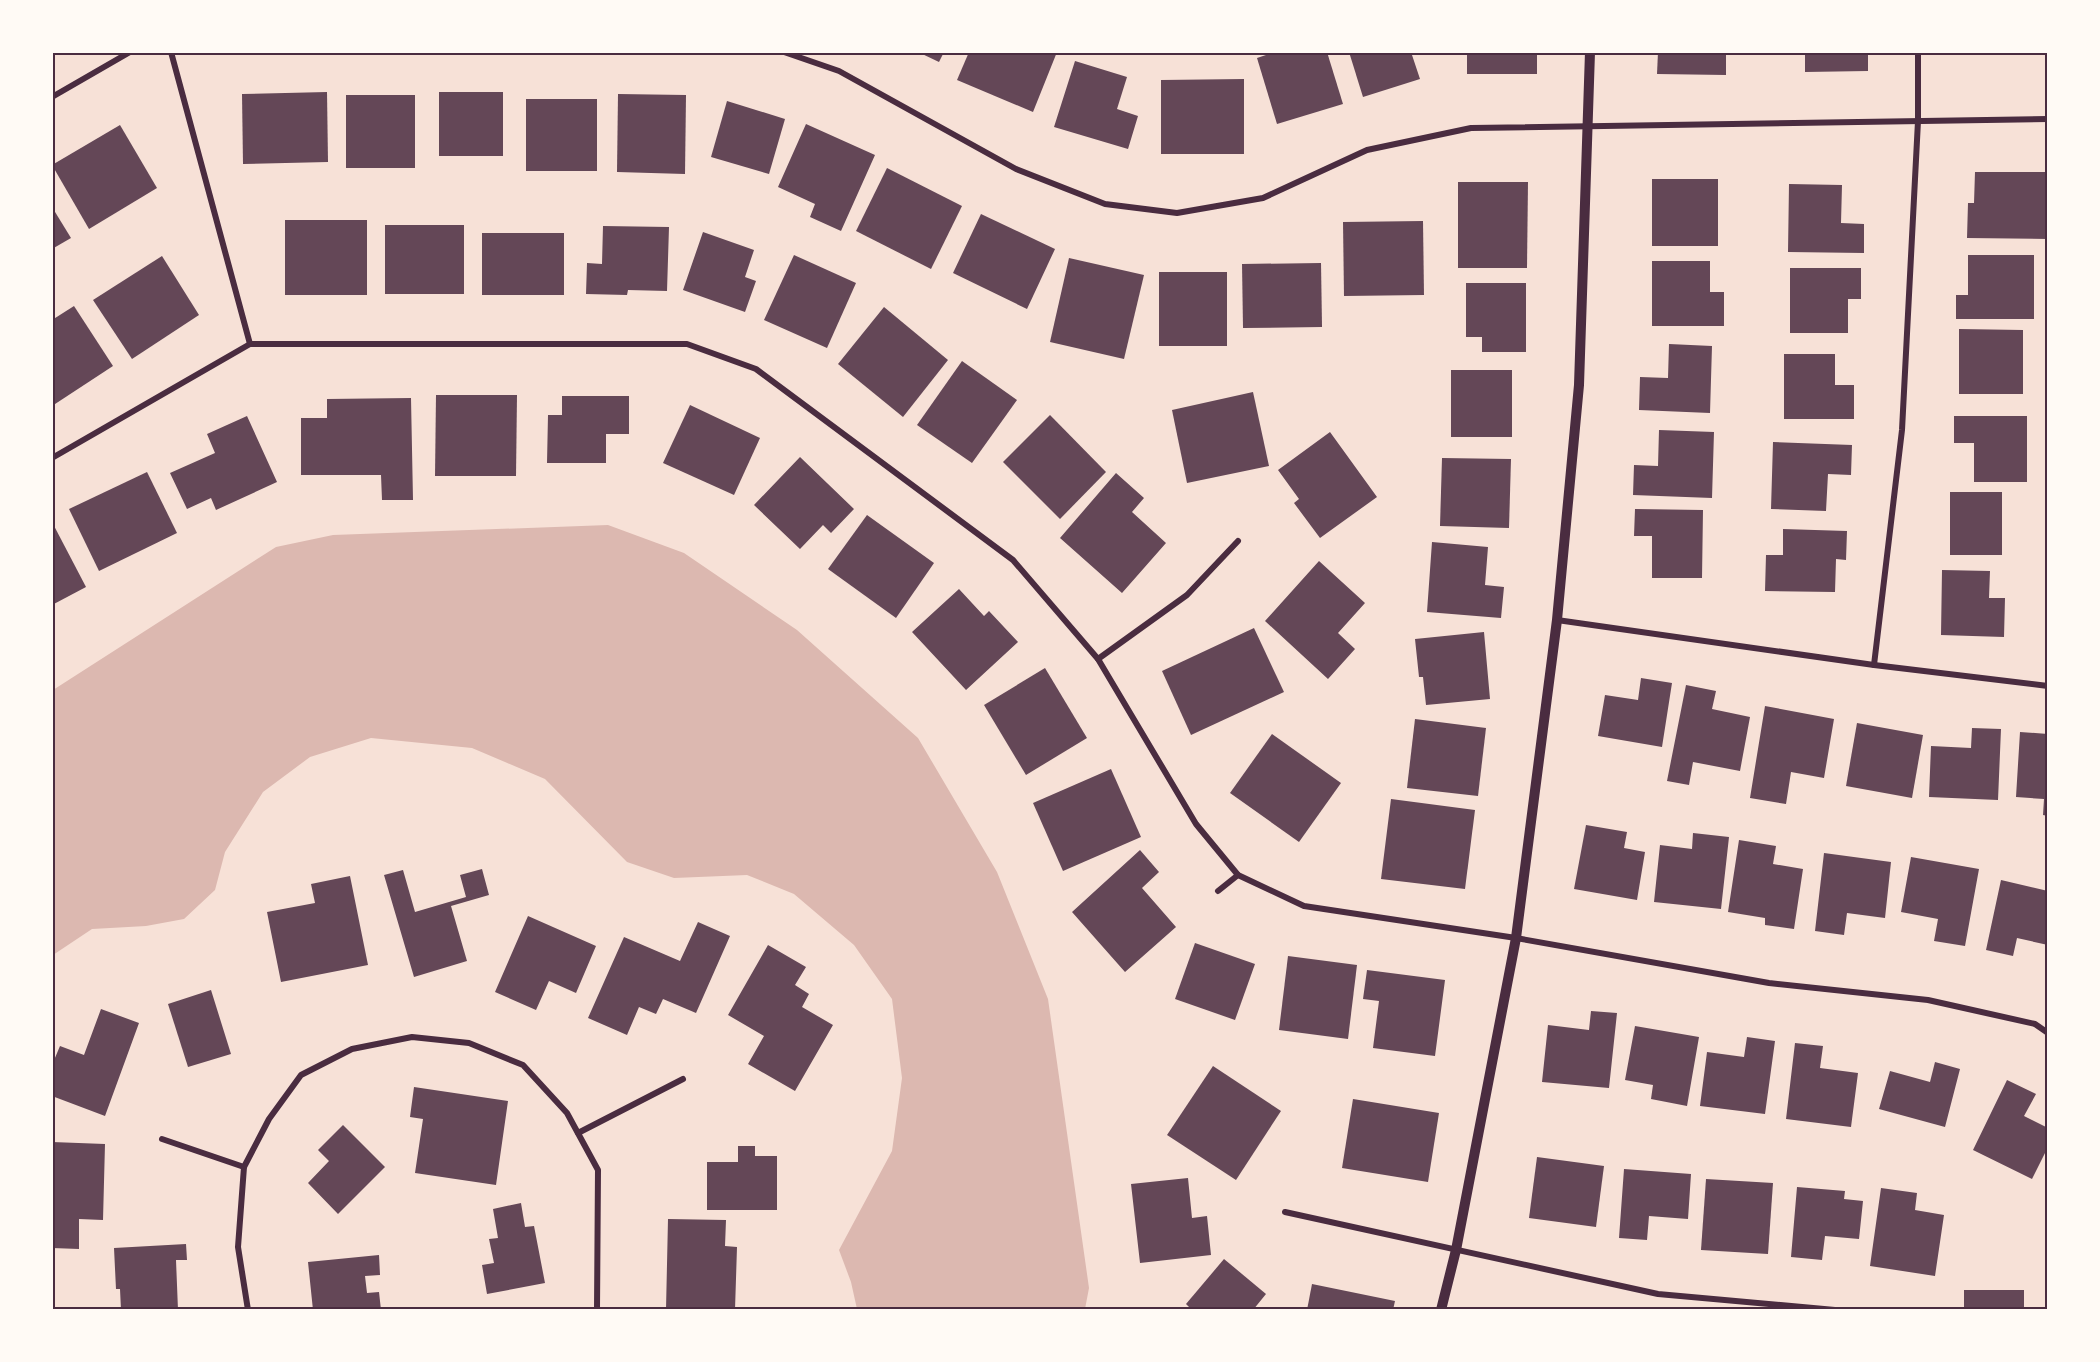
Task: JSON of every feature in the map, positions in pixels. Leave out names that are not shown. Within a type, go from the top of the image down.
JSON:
[{"type":"street","points":[[52,97],[130,52]]},
{"type":"street","points":[[171,52],[250,344]]},
{"type":"street","points":[[784,52],[839,70],[1016,169],[1105,204],[1177,213],[1263,198],[1367,150],[1472,128],[1588,128],[2048,119]]},
{"type":"street","points":[[1441,1310],[1456,1250],[1516,938],[1557,621],[1579,385],[1590,52]]},
{"type":"street","points":[[1874,665],[1902,430],[1918,121],[1918,52]]},
{"type":"street","points":[[52,458],[250,344],[687,344],[756,369],[1013,560],[1098,659],[1197,824],[1238,874],[1304,906],[1516,938],[1769,983],[1928,1000],[2035,1024],[2048,1033]]},
{"type":"street","points":[[1098,659],[1187,595],[1238,541]]},
{"type":"street","points":[[1557,621],[1874,665],[2048,686]]},
{"type":"street","points":[[1218,891],[1238,874]]},
{"type":"street","points":[[248,1310],[238,1247],[244,1167],[269,1119],[301,1075],[352,1049],[412,1037],[469,1043],[523,1065],[567,1113],[598,1170],[597,1310]]},
{"type":"street","points":[[578,1133],[683,1079]]},
{"type":"street","points":[[162,1139],[244,1167]]},
{"type":"street","points":[[1285,1212],[1658,1294],[1834,1310]]},
{"type":"shaded area","points":[[608,525],[684,553],[797,630],[918,738],[997,872],[1048,999],[1089,1288],[1085,1309],[857,1309],[851,1282],[839,1250],[892,1151],[902,1078],[892,999],[854,945],[794,894],[747,875],[674,878],[627,862],[545,779],[472,748],[371,738],[310,757],[263,792],[225,852],[215,890],[184,919],[146,926],[92,929],[53,955],[53,690],[276,547],[333,535]]},
{"type":"building","points":[[918,52],[944,52],[939,62]]},
{"type":"building","points":[[969,52],[1057,52],[1033,112],[957,80]]},
{"type":"building","points":[[1275,52],[1327,52],[1343,104],[1277,124],[1257,58]]},
{"type":"building","points":[[1349,52],[1411,52],[1420,79],[1363,97]]},
{"type":"building","points":[[1467,52],[1537,52],[1537,74],[1467,74]]},
{"type":"building","points":[[1658,52],[1726,52],[1726,75],[1657,74]]},
{"type":"building","points":[[1805,52],[1868,52],[1868,71],[1805,72]]},
{"type":"building","points":[[1075,61],[1127,77],[1117,109],[1138,116],[1128,149],[1054,127]]},
{"type":"building","points":[[1244,79],[1244,154],[1161,154],[1161,80]]},
{"type":"building","points":[[327,92],[328,162],[243,164],[242,94]]},
{"type":"building","points":[[439,92],[503,92],[503,156],[439,156]]},
{"type":"building","points":[[618,94],[686,95],[685,174],[617,172]]},
{"type":"building","points":[[346,95],[415,95],[415,168],[346,168]]},
{"type":"building","points":[[526,99],[597,99],[597,171],[526,171]]},
{"type":"building","points":[[727,101],[785,119],[769,174],[711,157]]},
{"type":"building","points":[[806,124],[875,155],[841,231],[810,217],[815,204],[778,187]]},
{"type":"building","points":[[120,125],[157,188],[89,229],[52,165]]},
{"type":"building","points":[[887,168],[962,206],[931,269],[856,231]]},
{"type":"building","points":[[1975,172],[2048,172],[2048,239],[1967,238],[1968,203],[1974,203]]},
{"type":"building","points":[[1652,179],[1718,179],[1718,246],[1652,246]]},
{"type":"building","points":[[1458,182],[1528,182],[1527,268],[1458,268]]},
{"type":"building","points":[[1789,184],[1842,185],[1841,223],[1864,224],[1864,253],[1788,252]]},
{"type":"building","points":[[52,207],[71,238],[52,249]]},
{"type":"building","points":[[981,214],[1055,249],[1027,309],[953,273]]},
{"type":"building","points":[[285,220],[367,220],[367,295],[285,295]]},
{"type":"building","points":[[1423,221],[1424,295],[1344,296],[1343,222]]},
{"type":"building","points":[[385,225],[464,225],[464,294],[385,294]]},
{"type":"building","points":[[603,226],[669,227],[667,291],[628,290],[627,295],[586,294],[587,263],[602,264]]},
{"type":"building","points":[[703,232],[754,250],[745,277],[756,281],[745,312],[683,290]]},
{"type":"building","points":[[482,233],[564,233],[564,295],[482,295]]},
{"type":"building","points":[[794,255],[856,283],[827,348],[764,320]]},
{"type":"building","points":[[1968,255],[2034,255],[2034,319],[1956,319],[1956,295],[1968,295]]},
{"type":"building","points":[[162,256],[199,315],[132,359],[93,300]]},
{"type":"building","points":[[1069,258],[1144,275],[1124,359],[1050,342]]},
{"type":"building","points":[[1652,261],[1710,261],[1710,292],[1724,292],[1724,326],[1652,326]]},
{"type":"building","points":[[1321,263],[1322,327],[1243,328],[1242,264]]},
{"type":"building","points":[[1790,268],[1861,268],[1861,299],[1848,299],[1848,333],[1790,333]]},
{"type":"building","points":[[1159,272],[1227,272],[1227,346],[1159,346]]},
{"type":"building","points":[[1466,283],[1526,283],[1526,352],[1482,352],[1482,337],[1466,337]]},
{"type":"building","points":[[74,306],[113,366],[52,406],[52,320]]},
{"type":"building","points":[[884,307],[948,360],[903,417],[838,364]]},
{"type":"building","points":[[1959,329],[2023,330],[2023,394],[1959,394]]},
{"type":"building","points":[[1669,344],[1712,346],[1710,413],[1639,410],[1640,377],[1668,378]]},
{"type":"building","points":[[1784,354],[1835,354],[1835,385],[1854,385],[1854,419],[1784,419]]},
{"type":"building","points":[[962,361],[1017,400],[972,463],[917,425]]},
{"type":"building","points":[[1451,370],[1512,370],[1512,437],[1451,437]]},
{"type":"building","points":[[1253,392],[1269,466],[1187,483],[1172,410]]},
{"type":"building","points":[[436,395],[517,395],[516,476],[435,476]]},
{"type":"building","points":[[562,396],[629,396],[629,434],[606,434],[606,463],[547,463],[548,415],[562,415]]},
{"type":"building","points":[[411,398],[413,500],[382,500],[381,475],[301,475],[301,418],[327,418],[327,399]]},
{"type":"building","points":[[690,405],[760,438],[734,495],[663,463]]},
{"type":"building","points":[[1050,415],[1106,472],[1060,519],[1003,462]]},
{"type":"building","points":[[247,416],[277,482],[216,510],[211,498],[187,509],[170,473],[215,453],[207,434]]},
{"type":"building","points":[[1954,416],[2027,416],[2027,482],[1974,482],[1974,443],[1954,443]]},
{"type":"building","points":[[1659,430],[1714,432],[1712,498],[1633,495],[1634,465],[1658,466]]},
{"type":"building","points":[[1330,432],[1377,497],[1320,538],[1294,503],[1299,499],[1278,470]]},
{"type":"building","points":[[1773,442],[1852,445],[1851,475],[1828,474],[1826,511],[1771,509]]},
{"type":"building","points":[[800,457],[854,509],[831,533],[823,525],[800,549],[754,505]]},
{"type":"building","points":[[1442,458],[1511,459],[1509,528],[1440,526]]},
{"type":"building","points":[[147,472],[177,533],[99,571],[69,509]]},
{"type":"building","points":[[1116,473],[1144,498],[1132,512],[1166,543],[1122,593],[1060,538]]},
{"type":"building","points":[[1950,492],[2002,492],[2002,555],[1950,555]]},
{"type":"building","points":[[1635,509],[1703,510],[1702,578],[1652,578],[1652,536],[1634,536]]},
{"type":"building","points":[[867,515],[934,563],[896,618],[828,569]]},
{"type":"building","points":[[52,522],[86,587],[52,605]]},
{"type":"building","points":[[1783,529],[1847,531],[1846,560],[1836,559],[1835,592],[1765,591],[1766,555],[1783,555]]},
{"type":"building","points":[[1432,542],[1488,547],[1485,585],[1504,587],[1501,618],[1427,612]]},
{"type":"building","points":[[1319,561],[1365,603],[1338,633],[1355,649],[1328,679],[1265,621]]},
{"type":"building","points":[[1942,570],[1990,571],[1989,598],[2005,598],[2004,637],[1941,635]]},
{"type":"building","points":[[959,589],[984,616],[989,611],[1018,642],[966,690],[912,632]]},
{"type":"building","points":[[1254,628],[1284,692],[1191,735],[1162,671]]},
{"type":"building","points":[[1484,632],[1490,699],[1426,705],[1423,677],[1419,677],[1415,639]]},
{"type":"building","points":[[1045,668],[1087,738],[1026,775],[984,705]]},
{"type":"building","points":[[1641,678],[1672,683],[1662,747],[1598,736],[1605,695],[1638,700]]},
{"type":"building","points":[[1686,685],[1716,691],[1712,709],[1750,717],[1740,771],[1693,762],[1689,785],[1667,781]]},
{"type":"building","points":[[1765,706],[1834,719],[1824,778],[1791,772],[1786,804],[1750,798]]},
{"type":"building","points":[[1415,719],[1486,728],[1478,796],[1407,788]]},
{"type":"building","points":[[1857,723],[1923,735],[1912,798],[1846,786]]},
{"type":"building","points":[[1972,728],[2001,729],[1998,800],[1929,797],[1931,746],[1971,748]]},
{"type":"building","points":[[2020,732],[2048,734],[2048,816],[2043,815],[2044,799],[2016,797]]},
{"type":"building","points":[[1272,734],[1341,783],[1299,842],[1230,793]]},
{"type":"building","points":[[1111,769],[1141,837],[1063,871],[1033,803]]},
{"type":"building","points":[[1391,799],[1475,810],[1465,889],[1381,879]]},
{"type":"building","points":[[1586,825],[1627,832],[1624,848],[1645,852],[1637,900],[1574,889]]},
{"type":"building","points":[[1693,833],[1729,837],[1721,909],[1654,902],[1660,845],[1692,849]]},
{"type":"building","points":[[1739,840],[1776,846],[1773,864],[1803,869],[1794,929],[1765,925],[1765,918],[1728,912]]},
{"type":"building","points":[[1140,850],[1159,872],[1142,888],[1176,927],[1125,972],[1072,912]]},
{"type":"building","points":[[1824,853],[1891,862],[1885,918],[1847,913],[1844,935],[1815,931]]},
{"type":"building","points":[[1911,857],[1979,869],[1965,946],[1934,941],[1938,919],[1901,912]]},
{"type":"building","points":[[482,869],[489,895],[451,906],[467,961],[414,977],[384,875],[403,870],[415,912],[466,897],[460,875]]},
{"type":"building","points":[[350,876],[368,965],[281,982],[267,912],[315,903],[311,884]]},
{"type":"building","points":[[2001,880],[2048,891],[2048,945],[2017,938],[2013,956],[1986,950]]},
{"type":"building","points":[[528,916],[596,946],[576,993],[549,981],[536,1010],[495,992]]},
{"type":"building","points":[[698,922],[730,936],[696,1013],[663,999],[656,1014],[639,1007],[627,1035],[588,1018],[624,937],[680,961]]},
{"type":"building","points":[[1195,943],[1255,964],[1235,1020],[1175,999]]},
{"type":"building","points":[[768,945],[806,967],[795,985],[809,994],[802,1007],[833,1025],[795,1091],[748,1064],[764,1036],[728,1015]]},
{"type":"building","points":[[1288,956],[1357,965],[1348,1039],[1279,1030]]},
{"type":"building","points":[[1367,970],[1445,980],[1435,1056],[1373,1048],[1379,1001],[1363,999]]},
{"type":"building","points":[[211,990],[231,1054],[188,1067],[168,1004]]},
{"type":"building","points":[[101,1009],[139,1023],[105,1116],[52,1096],[52,1065],[60,1046],[84,1055]]},
{"type":"building","points":[[1591,1011],[1617,1013],[1609,1088],[1542,1082],[1548,1025],[1589,1030]]},
{"type":"building","points":[[1635,1026],[1699,1037],[1687,1106],[1651,1099],[1653,1085],[1625,1080]]},
{"type":"building","points":[[1747,1037],[1775,1041],[1765,1114],[1700,1106],[1707,1052],[1744,1057]]},
{"type":"building","points":[[1795,1043],[1823,1046],[1820,1068],[1858,1073],[1851,1127],[1786,1119]]},
{"type":"building","points":[[1935,1062],[1960,1069],[1945,1127],[1879,1109],[1890,1071],[1930,1082]]},
{"type":"building","points":[[1213,1066],[1281,1111],[1236,1180],[1167,1135]]},
{"type":"building","points":[[2007,1080],[2036,1094],[2024,1116],[2048,1128],[2048,1147],[2032,1179],[1973,1150]]},
{"type":"building","points":[[414,1087],[508,1101],[496,1185],[415,1173],[423,1119],[410,1117]]},
{"type":"building","points":[[1353,1099],[1439,1113],[1428,1182],[1342,1168]]},
{"type":"building","points":[[343,1125],[385,1167],[338,1214],[308,1183],[329,1161],[318,1150]]},
{"type":"building","points":[[52,1142],[105,1144],[103,1220],[79,1219],[79,1249],[52,1248]]},
{"type":"building","points":[[738,1146],[755,1146],[755,1156],[777,1156],[777,1210],[707,1210],[707,1162],[738,1162]]},
{"type":"building","points":[[1537,1157],[1604,1166],[1596,1227],[1529,1218]]},
{"type":"building","points":[[1624,1169],[1691,1174],[1688,1219],[1649,1216],[1647,1240],[1619,1238]]},
{"type":"building","points":[[1188,1178],[1192,1218],[1207,1216],[1211,1255],[1140,1263],[1131,1184]]},
{"type":"building","points":[[1706,1179],[1773,1183],[1768,1254],[1701,1250]]},
{"type":"building","points":[[1797,1187],[1845,1191],[1844,1199],[1863,1201],[1859,1239],[1825,1236],[1822,1260],[1791,1257]]},
{"type":"building","points":[[1881,1188],[1917,1193],[1915,1210],[1944,1215],[1935,1276],[1870,1266]]},
{"type":"building","points":[[521,1203],[525,1227],[534,1226],[545,1283],[487,1294],[482,1265],[494,1263],[489,1239],[498,1238],[493,1209]]},
{"type":"building","points":[[668,1219],[726,1220],[725,1246],[737,1247],[735,1310],[666,1310]]},
{"type":"building","points":[[186,1244],[187,1260],[176,1260],[178,1310],[121,1310],[120,1289],[116,1289],[114,1248]]},
{"type":"building","points":[[379,1255],[380,1275],[365,1276],[367,1293],[379,1292],[381,1310],[313,1310],[308,1262]]},
{"type":"building","points":[[1224,1259],[1266,1294],[1253,1310],[1192,1310],[1186,1304]]},
{"type":"building","points":[[1312,1284],[1395,1301],[1393,1310],[1307,1310]]},
{"type":"building","points":[[1964,1290],[2024,1290],[2024,1310],[1964,1310]]}]
